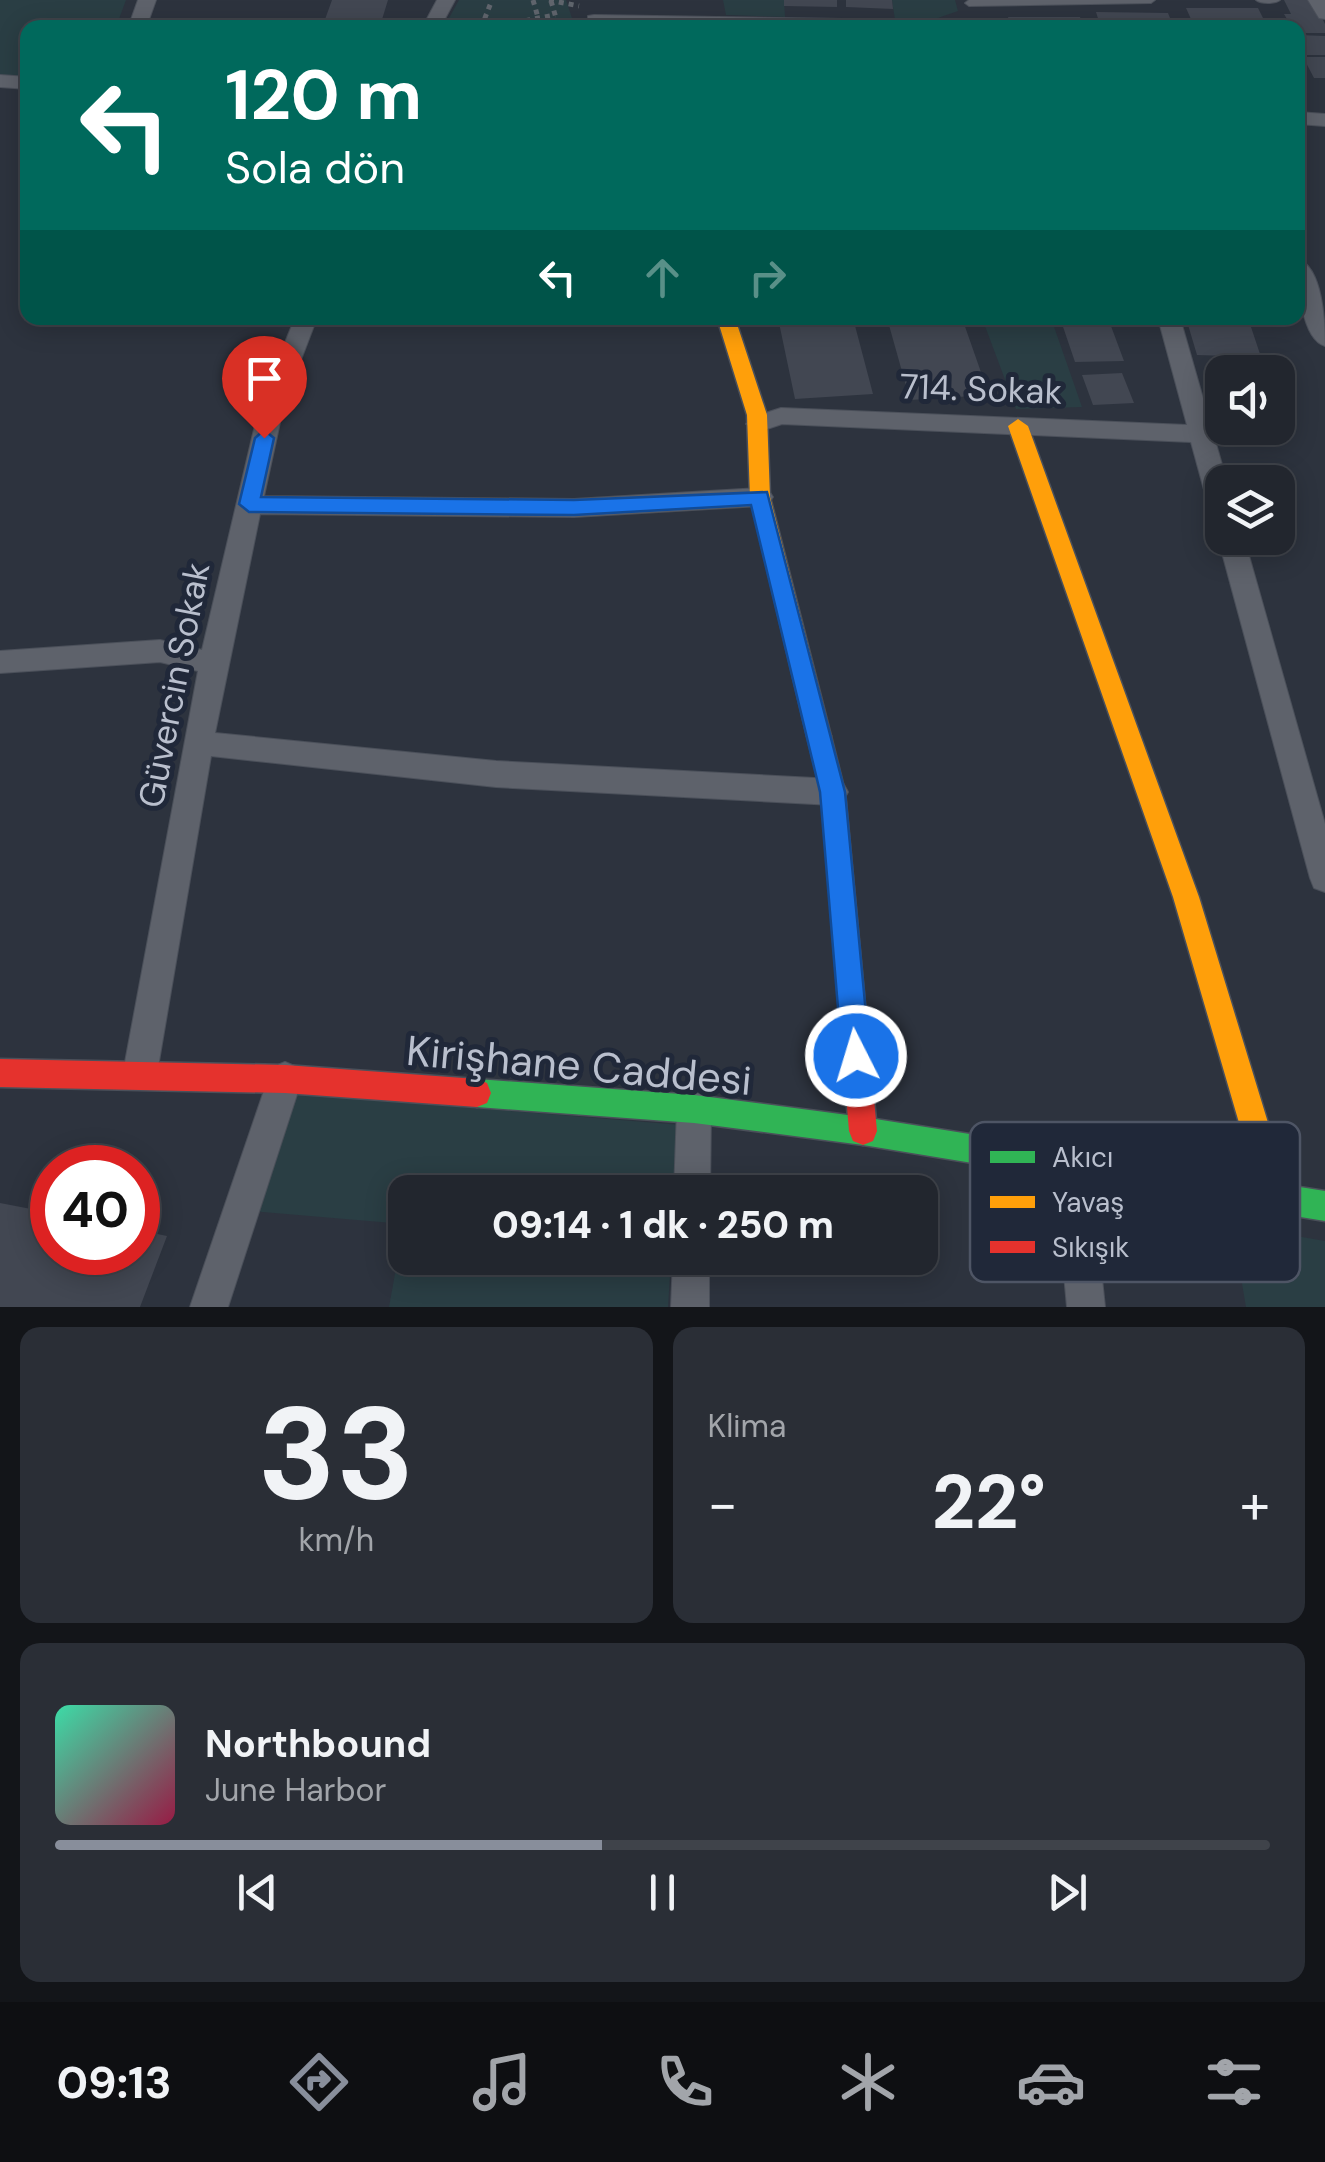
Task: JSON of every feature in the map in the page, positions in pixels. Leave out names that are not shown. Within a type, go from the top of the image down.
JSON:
[{"type":"street","points":[[1318,0],[1325,14]]},
{"type":"street","points":[[591,14],[766,20]]},
{"type":"street","points":[[1305,285],[1325,339]]},
{"type":"street","name":"Güvercin Sokak","points":[[140,1073],[213,663],[272,404],[303,325]]},
{"type":"street","points":[[728,325],[758,424],[760,497],[833,792],[863,1131]]},
{"type":"street","points":[[1171,325],[1210,465]]},
{"type":"street","name":"714. Sokak","points":[[758,424],[781,416],[1202,434]]},
{"type":"street","points":[[1018,426],[1186,897],[1253,1122]]},
{"type":"street","points":[[249,504],[574,508],[760,497]]},
{"type":"street","points":[[1236,555],[1325,878]]},
{"type":"street","points":[[0,662],[160,652],[213,663]]},
{"type":"street","points":[[198,743],[496,774],[833,792]]},
{"type":"street","name":"Kirişhane Caddesi","points":[[0,1074],[140,1073],[285,1079],[694,1109],[970,1148]]},
{"type":"street","points":[[208,1307],[285,1079]]},
{"type":"street","points":[[692,1175],[694,1109]]},
{"type":"street","name":"Kirişhane Caddesi","points":[[1300,1202],[1325,1206]]},
{"type":"street","points":[[690,1307],[691,1275]]},
{"type":"street","points":[[1084,1282],[1086,1307]]},
{"type":"lane","points":[[969,1],[1151,0]]},
{"type":"lane","points":[[1260,0],[1276,0]]},
{"type":"path","points":[[533,0],[538,18]]},
{"type":"path","points":[[550,0],[591,14]]},
{"type":"path","points":[[550,0],[557,20]]},
{"type":"path","points":[[527,20],[555,15]]},
{"type":"shaded area","points":[[0,0],[126,0],[119,20],[20,20],[20,79],[0,78]]},
{"type":"shaded area","points":[[459,0],[566,0],[573,20],[448,20]]},
{"type":"shaded area","points":[[723,0],[784,0],[785,17],[726,15]]},
{"type":"shaded area","points":[[892,0],[955,0],[958,11],[932,20],[895,20]]},
{"type":"shaded area","points":[[985,325],[1053,325],[1082,407],[1016,409]]},
{"type":"shaded area","points":[[280,1092],[681,1125],[677,1175],[388,1175],[388,1223],[251,1211]]},
{"type":"shaded area","points":[[1300,1237],[1325,1241],[1325,1307],[1246,1307],[1242,1282],[1300,1282]]},
{"type":"shaded area","points":[[395,1275],[670,1275],[668,1307],[389,1307]]},
{"type":"building","points":[[332,0],[388,0],[382,20],[325,20]]},
{"type":"building","points":[[784,0],[837,0],[837,7],[784,6]]},
{"type":"building","points":[[846,0],[892,0],[893,9],[846,7]]},
{"type":"building","points":[[1284,0],[1313,0],[1325,24],[1325,33],[1305,33],[1305,20],[1287,20],[1284,14],[1291,14]]},
{"type":"building","points":[[1186,8],[1258,8],[1264,20],[1191,20]]},
{"type":"building","points":[[1096,12],[1168,13],[1171,20],[1098,20]]},
{"type":"building","points":[[1008,17],[1081,20],[1009,20]]},
{"type":"building","points":[[1305,35],[1325,36],[1325,55],[1305,55]]},
{"type":"building","points":[[1305,57],[1325,57],[1325,78],[1314,78]]},
{"type":"building","points":[[779,325],[855,325],[873,394],[795,399]]},
{"type":"building","points":[[889,325],[964,325],[989,395],[910,400]]},
{"type":"building","points":[[1062,325],[1111,325],[1124,361],[1075,362]]},
{"type":"building","points":[[1188,325],[1250,325],[1260,355],[1205,355],[1197,355]]},
{"type":"building","points":[[1122,373],[1134,403],[1093,405],[1082,375]]},
{"type":"building","points":[[0,1203],[30,1209],[30,1275],[152,1275],[140,1307],[0,1307]]},
{"type":"building","points":[[160,1235],[167,1236],[160,1254]]},
{"type":"traffic: fast","points":[[477,1093],[694,1109],[970,1148]]},
{"type":"traffic: fast","points":[[1300,1202],[1325,1206]]},
{"type":"traffic: slow","points":[[728,325],[757,415],[760,497],[819,736]]},
{"type":"traffic: slow","points":[[1018,426],[1186,897],[1253,1122]]},
{"type":"traffic: jam","points":[[819,736],[833,792],[863,1131]]},
{"type":"traffic: jam","points":[[0,1073],[285,1079],[477,1093]]},
{"type":"route","points":[[264,438],[249,504],[574,508],[760,497],[833,792],[856,1056]]}]
